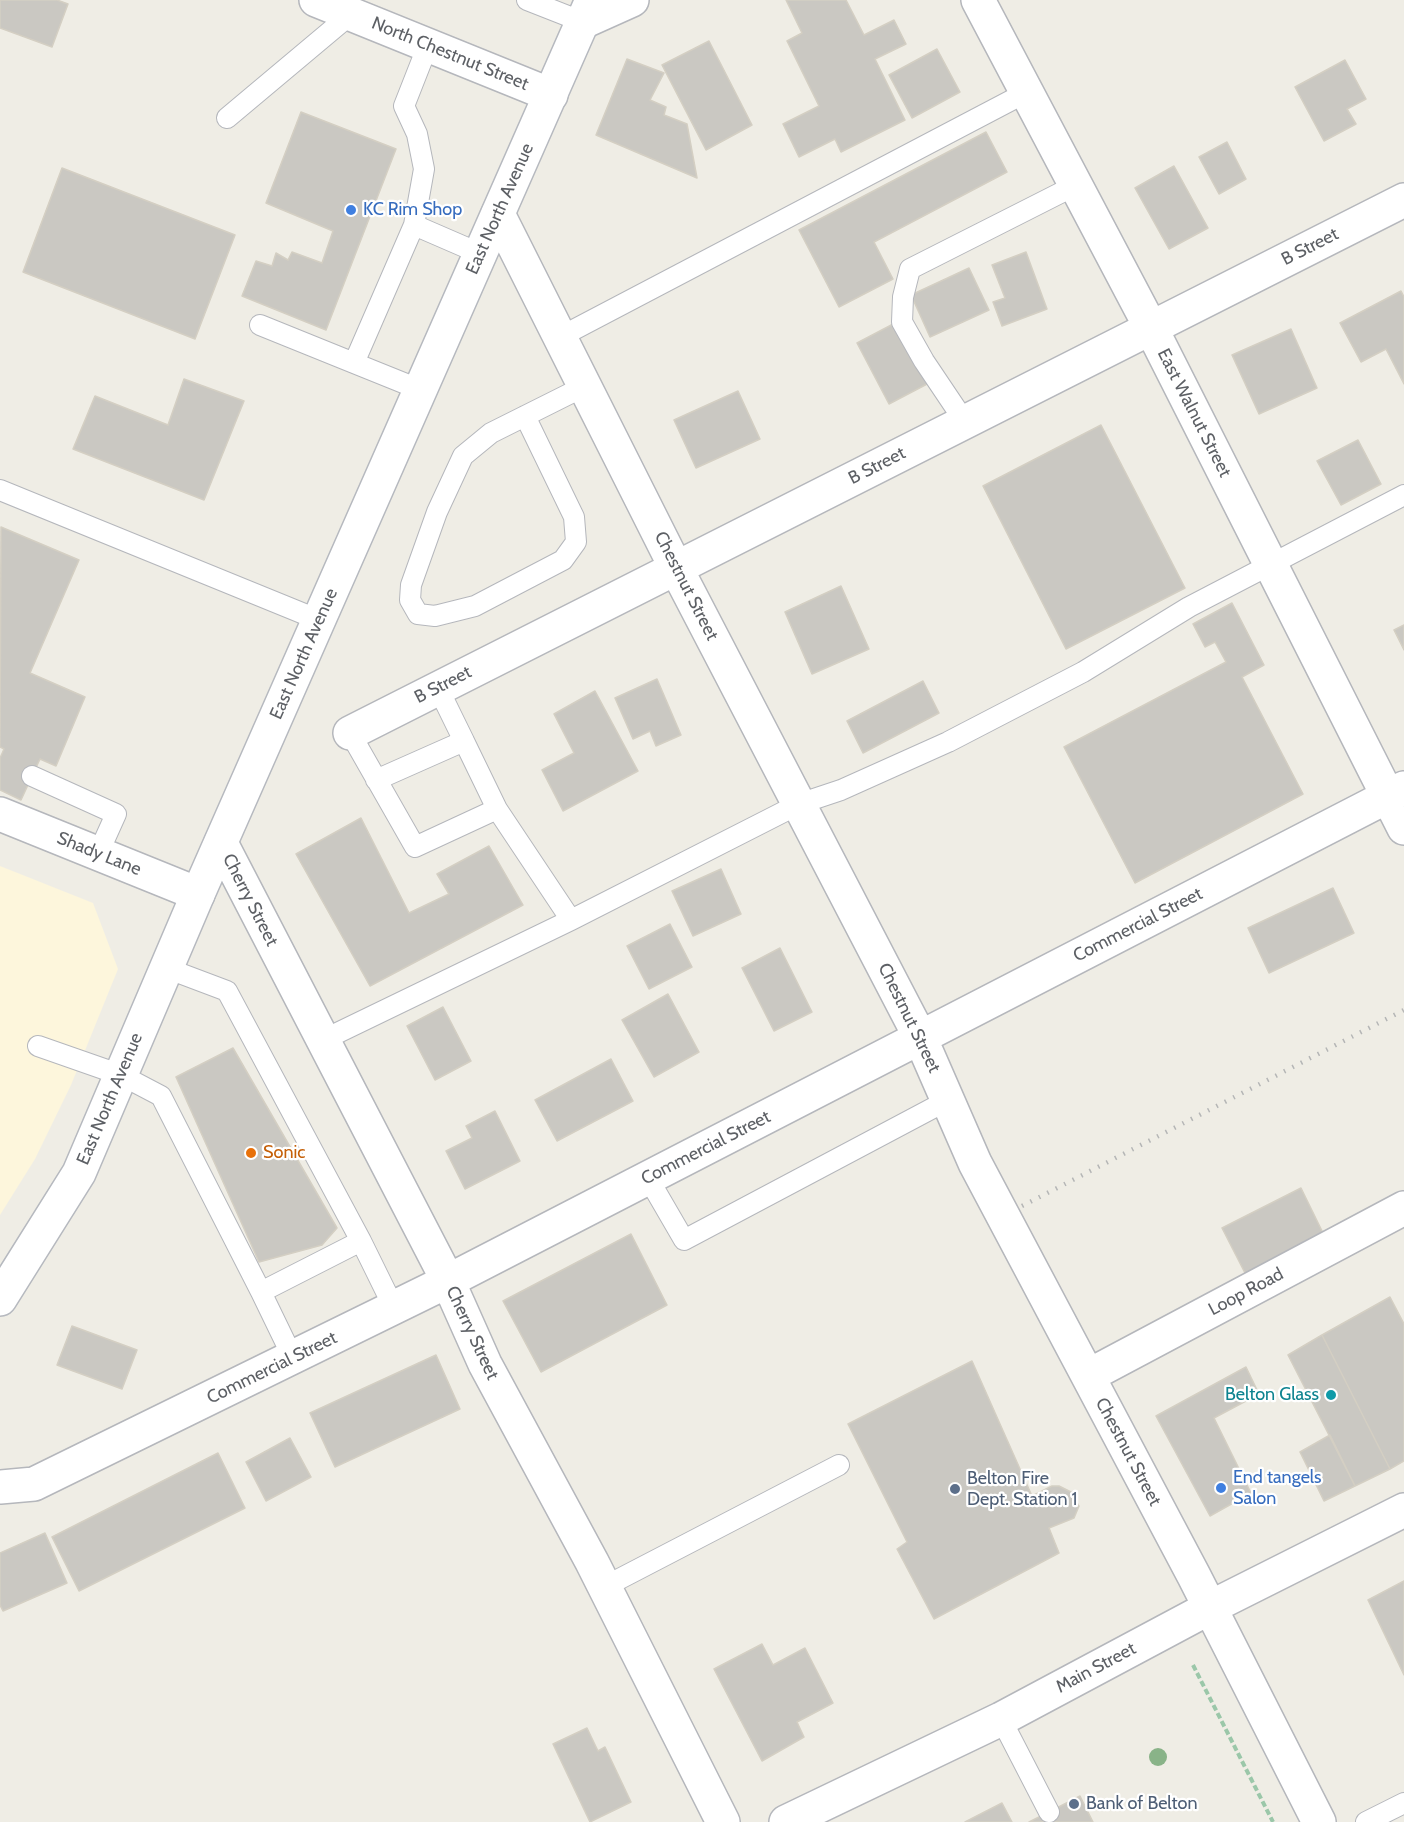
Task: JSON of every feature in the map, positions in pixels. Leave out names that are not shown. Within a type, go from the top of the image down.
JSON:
[{"type":"street","name":"North Chestnut Street","points":[[316,0],[550,95]]},
{"type":"street","points":[[588,11],[632,0]]},
{"type":"street","name":"East Walnut Street","points":[[978,0],[1151,328],[1270,564],[1396,792],[1404,828]]},
{"type":"street","name":"East North Avenue","points":[[0,1299],[78,1173],[198,894],[588,11]]},
{"type":"street","name":"B Street","points":[[350,733],[1404,200]]},
{"type":"street","name":"Chestnut Street","points":[[498,214],[676,568],[920,1037],[975,1163],[1209,1608],[1318,1822]]},
{"type":"street","name":"Commercial Street","points":[[0,1487],[34,1484],[394,1308],[1396,792]]},
{"type":"street","name":"Shady Lane","points":[[0,814],[198,894]]},
{"type":"street","name":"Cherry Street","points":[[221,843],[448,1281],[485,1364],[604,1587],[723,1822]]},
{"type":"street","name":"Loop Road","points":[[1088,1376],[1404,1208]]},
{"type":"street","name":"Main Street","points":[[786,1822],[1001,1719],[1209,1608],[1404,1510]]},
{"type":"lane","points":[[528,0],[588,11]]},
{"type":"lane","points":[[228,118],[351,14]]},
{"type":"lane","points":[[354,363],[414,225],[424,169],[417,134],[404,105],[428,45]]},
{"type":"lane","points":[[560,337],[1027,92]]},
{"type":"lane","points":[[965,422],[924,361],[902,322],[903,297],[910,269],[1076,185]]},
{"type":"lane","points":[[414,225],[481,254]]},
{"type":"lane","points":[[260,325],[421,390]]},
{"type":"lane","points":[[525,416],[574,517],[576,542],[563,560],[475,606],[435,616],[418,614],[410,600],[411,585],[437,512],[463,456],[491,433],[525,416],[585,386]]},
{"type":"lane","points":[[0,490],[319,620]]},
{"type":"lane","points":[[323,1040],[571,920],[799,804],[841,790],[948,742],[1083,672],[1190,607],[1404,495]]},
{"type":"lane","points":[[438,688],[497,809],[571,920]]},
{"type":"lane","points":[[350,733],[415,847],[497,809]]},
{"type":"lane","points":[[376,780],[464,741]]},
{"type":"lane","points":[[32,777],[116,814],[98,854]]},
{"type":"lane","points":[[166,968],[227,992],[361,1241],[394,1308]]},
{"type":"lane","points":[[38,1046],[121,1075],[161,1096],[293,1358]]},
{"type":"lane","points":[[648,1178],[684,1240],[948,1100]]},
{"type":"lane","points":[[261,1292],[361,1241]]},
{"type":"lane","points":[[604,1587],[839,1465]]},
{"type":"lane","points":[[1001,1719],[1049,1812]]},
{"type":"lane","points":[[1366,1822],[1404,1803]]},
{"type":"path","points":[[1193,1665],[1273,1822]]},
{"type":"shaded area","points":[[0,866],[93,903],[118,969],[71,1085],[35,1159],[0,1215]]},
{"type":"building","points":[[0,0],[57,0],[68,4],[52,47],[0,28]]},
{"type":"building","points":[[786,0],[846,0],[864,35],[894,20],[906,44],[875,59],[905,120],[841,152],[835,139],[799,157],[783,124],[819,106],[787,41],[802,33]]},
{"type":"building","points":[[709,41],[752,125],[706,150],[662,65]]},
{"type":"building","points":[[937,49],[960,92],[912,118],[889,75]]},
{"type":"building","points":[[627,59],[664,73],[650,100],[666,107],[664,115],[687,124],[697,178],[596,135]]},
{"type":"building","points":[[1345,60],[1366,99],[1347,109],[1356,124],[1324,141],[1295,87]]},
{"type":"building","points":[[301,112],[396,149],[326,330],[242,296],[256,261],[272,266],[276,253],[288,260],[292,252],[322,263],[333,231],[266,203]]},
{"type":"building","points":[[986,132],[1007,172],[874,242],[893,279],[839,307],[799,230]]},
{"type":"building","points":[[1227,142],[1246,179],[1219,194],[1199,157]]},
{"type":"building","points":[[1174,166],[1208,228],[1169,249],[1135,188]]},
{"type":"building","points":[[62,168],[235,235],[195,339],[23,272]]},
{"type":"building","points":[[1026,252],[1047,309],[1002,326],[993,302],[1005,298],[992,265]]},
{"type":"building","points":[[969,268],[989,310],[930,337],[911,295]]},
{"type":"building","points":[[1401,291],[1404,297],[1404,384],[1386,349],[1361,362],[1340,323]]},
{"type":"building","points":[[897,322],[929,383],[889,404],[857,343]]},
{"type":"building","points":[[1291,329],[1317,388],[1259,414],[1232,355]]},
{"type":"building","points":[[184,379],[244,401],[204,500],[73,449],[95,396],[168,425]]},
{"type":"building","points":[[738,391],[760,439],[696,468],[674,420]]},
{"type":"building","points":[[1101,425],[1185,588],[1066,649],[983,486]]},
{"type":"building","points":[[1358,440],[1381,484],[1341,505],[1317,461]]},
{"type":"building","points":[[1,527],[79,560],[30,673],[85,697],[56,766],[40,759],[21,800],[0,790],[0,758],[4,749],[0,747]]},
{"type":"building","points":[[841,586],[869,649],[812,674],[785,612]]},
{"type":"building","points":[[1232,603],[1264,665],[1242,677],[1303,794],[1135,883],[1064,747],[1226,662],[1215,642],[1205,647],[1193,624]]},
{"type":"building","points":[[1404,625],[1404,650],[1394,630]]},
{"type":"building","points":[[657,679],[681,735],[656,746],[650,731],[633,739],[615,698]]},
{"type":"building","points":[[923,681],[939,713],[863,753],[847,721]]},
{"type":"building","points":[[595,691],[638,771],[563,811],[542,770],[574,753],[554,714]]},
{"type":"building","points":[[361,818],[409,913],[449,894],[437,874],[489,846],[523,905],[370,986],[296,854]]},
{"type":"building","points":[[721,869],[741,914],[693,936],[672,891]]},
{"type":"building","points":[[1333,888],[1354,933],[1269,973],[1248,928]]},
{"type":"building","points":[[670,924],[692,967],[649,989],[627,946]]},
{"type":"building","points":[[780,948],[812,1012],[774,1031],[742,968]]},
{"type":"building","points":[[668,994],[699,1052],[654,1077],[622,1020]]},
{"type":"building","points":[[443,1007],[471,1061],[435,1080],[407,1026]]},
{"type":"building","name":"Sonic","points":[[233,1048],[337,1228],[322,1245],[259,1262],[176,1077]]},
{"type":"building","points":[[611,1059],[633,1101],[557,1141],[535,1100]]},
{"type":"building","points":[[495,1111],[520,1161],[465,1189],[446,1151],[472,1138],[466,1126]]},
{"type":"building","points":[[1301,1188],[1324,1235],[1246,1275],[1222,1228]]},
{"type":"building","points":[[631,1234],[667,1305],[541,1372],[503,1301]]},
{"type":"building","points":[[1390,1297],[1404,1324],[1404,1461],[1390,1469],[1322,1335]]},
{"type":"building","points":[[72,1326],[137,1350],[122,1389],[57,1365]]},
{"type":"building","name":"Belton Glass","points":[[1322,1335],[1390,1469],[1355,1486],[1288,1355]]},
{"type":"building","points":[[436,1355],[460,1409],[335,1467],[310,1413]]},
{"type":"building","name":"Belton Fire Dept. Station 1","points":[[972,1361],[1032,1496],[1052,1486],[1059,1486],[1071,1492],[1079,1506],[1074,1518],[1049,1528],[1059,1553],[934,1619],[897,1549],[907,1542],[848,1424]]},
{"type":"building","points":[[1246,1367],[1259,1394],[1214,1418],[1251,1493],[1210,1516],[1156,1416]]},
{"type":"building","points":[[1330,1435],[1355,1486],[1324,1501],[1300,1452]]},
{"type":"building","points":[[290,1438],[311,1477],[266,1501],[246,1462]]},
{"type":"building","points":[[218,1453],[245,1508],[79,1591],[52,1537]]},
{"type":"building","points":[[45,1533],[67,1583],[3,1611],[0,1605],[0,1553]]},
{"type":"building","points":[[1404,1581],[1404,1675],[1368,1600]]},
{"type":"building","points":[[762,1644],[773,1665],[805,1648],[833,1703],[797,1722],[804,1737],[762,1761],[714,1669]]},
{"type":"building","points":[[587,1728],[598,1751],[605,1747],[631,1802],[590,1822],[553,1744]]},
{"type":"building","name":"Bank of Belton","points":[[1080,1796],[1093,1822],[1029,1822],[1049,1812]]},
{"type":"building","points":[[1002,1803],[1012,1822],[965,1822]]},
{"type":"railway","points":[[1022,1206],[1404,1010]]},
{"type":"place","name":"KC Rim Shop","points":[[351,210]]},
{"type":"place","name":"Sonic","points":[[251,1153]]},
{"type":"place","name":"Belton Glass","points":[[1331,1395]]},
{"type":"place","name":"End tangels Salon","points":[[1221,1488]]},
{"type":"place","name":"Belton Fire Dept. Station 1","points":[[955,1489]]},
{"type":"place","name":"Bank of Belton","points":[[1074,1804]]}]
